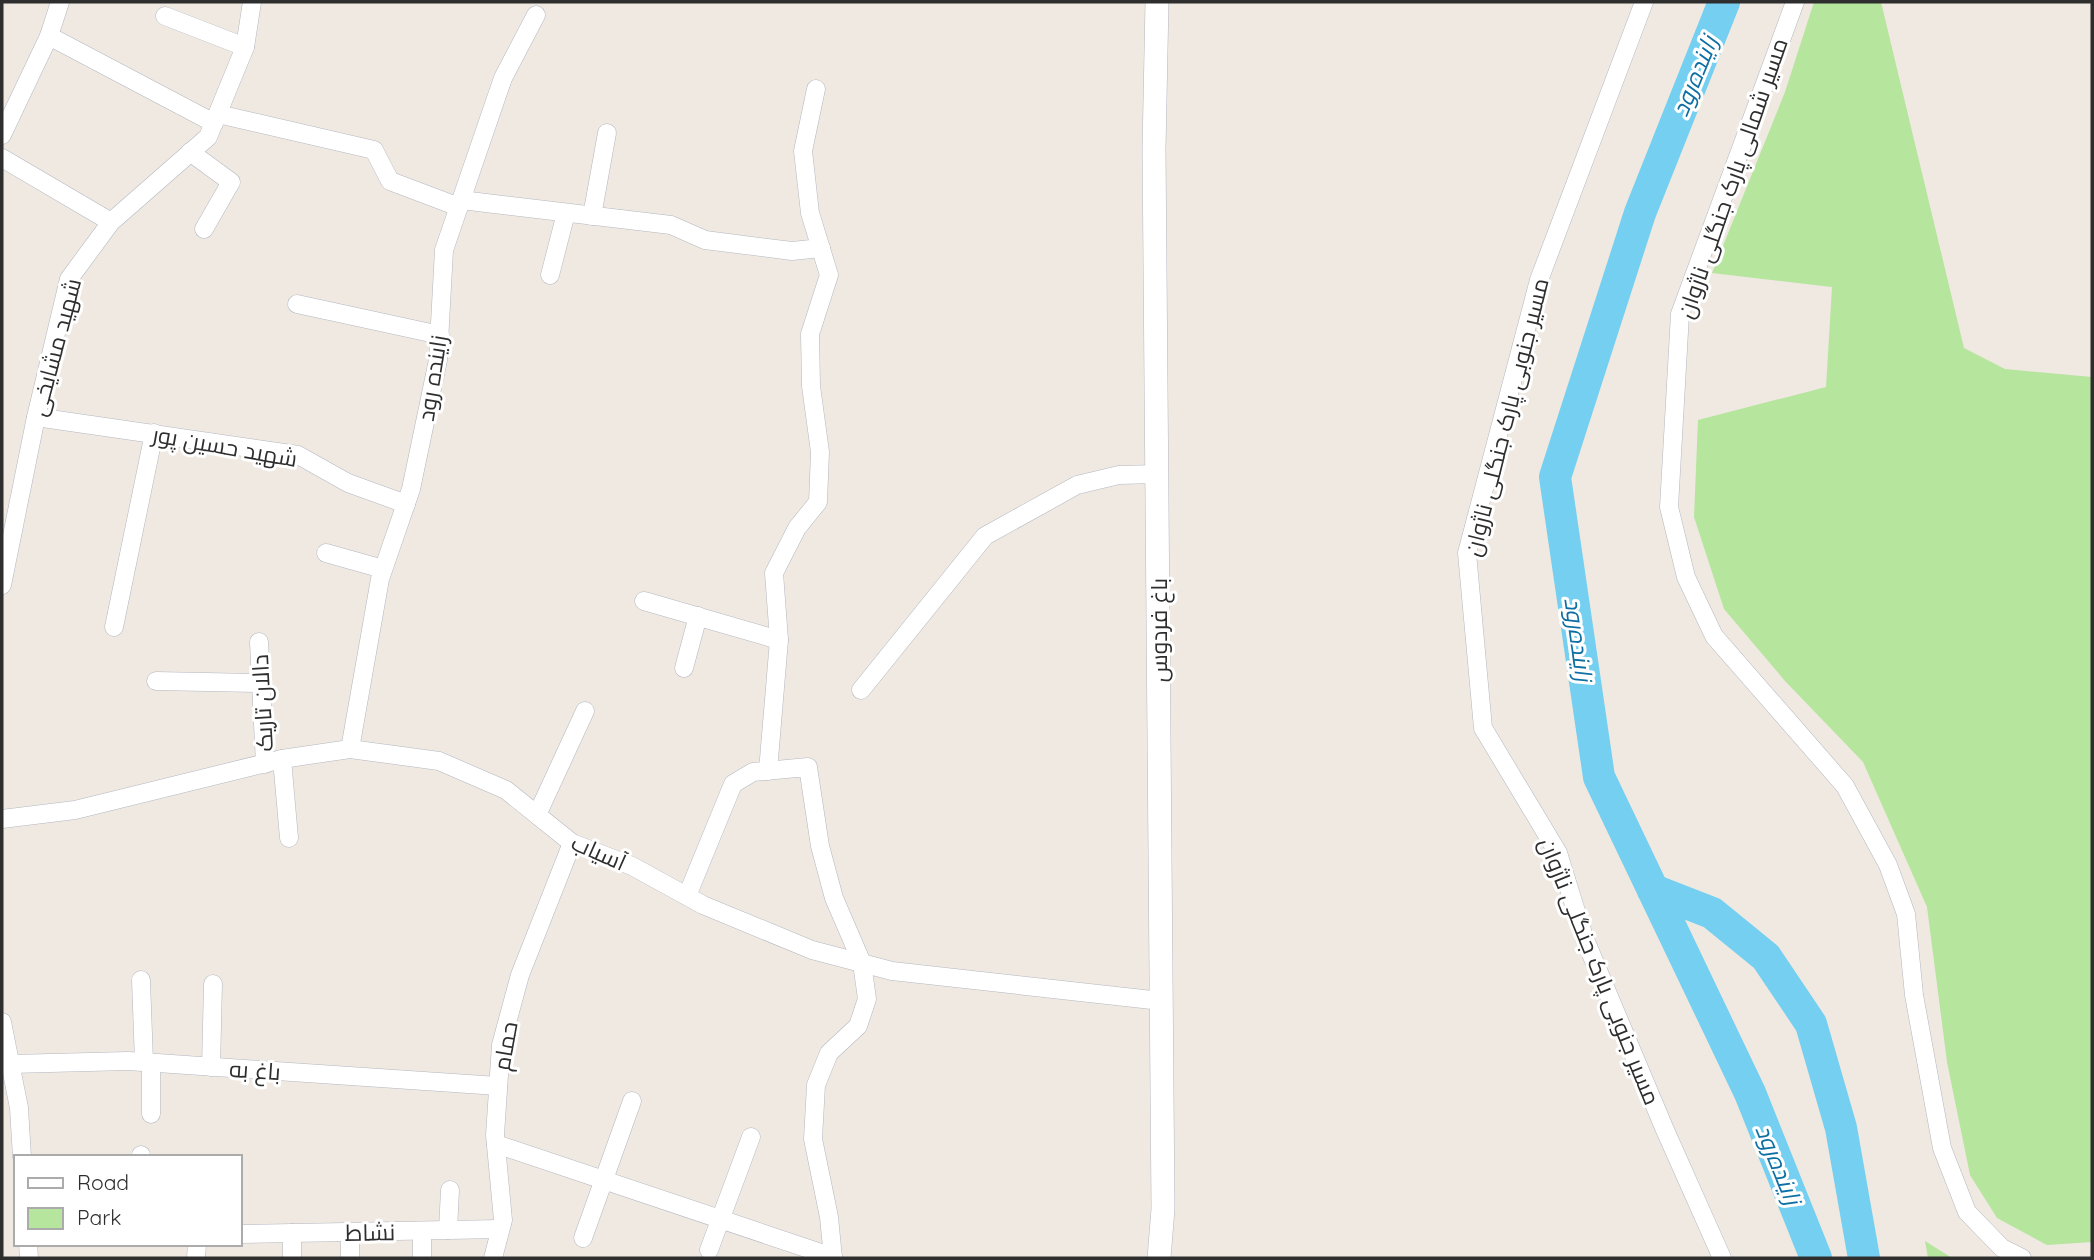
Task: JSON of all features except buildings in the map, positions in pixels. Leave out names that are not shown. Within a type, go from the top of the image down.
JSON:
[{"type":"street","points":[[2,135],[48,36],[60,2]]},
{"type":"street","name":"شهید مشایخی","points":[[2,586],[36,417],[69,279],[111,222],[208,137],[245,47],[252,2]]},
{"type":"street","name":"باغ فردوس","points":[[1157,2],[1154,149],[1163,1209],[1159,1258]]},
{"type":"street","name":"مسیر جنوبی پارک جنگلی ناژوان","points":[[1644,2],[1539,280],[1467,553],[1483,728],[1558,853],[1584,937],[1722,1258]]},
{"type":"street","name":"مسیر شمالی پارک جنگلی ناژوان","points":[[1795,2],[1680,314],[1669,506],[1686,577],[1714,636],[1845,786],[1888,865],[1906,915],[1914,995],[1942,1148],[1967,1212],[2002,1248],[2022,1258]]},
{"type":"street","name":"زاینده رود","points":[[350,749],[380,579],[407,504],[438,360],[444,250],[503,78],[536,15]]},
{"type":"street","points":[[165,16],[245,47]]},
{"type":"street","points":[[48,36],[216,119],[374,150],[390,181],[460,203],[671,225],[705,240],[792,251],[821,248]]},
{"type":"street","points":[[768,771],[779,640],[774,573],[797,528],[818,502],[820,452],[811,386],[810,334],[829,275],[810,213],[803,151],[816,89]]},
{"type":"street","points":[[592,216],[607,133]]},
{"type":"street","points":[[190,152],[231,182],[204,229]]},
{"type":"street","points":[[2,158],[111,222]]},
{"type":"street","points":[[550,275],[566,213]]},
{"type":"street","points":[[297,304],[440,335]]},
{"type":"street","name":"شهید حسین پور","points":[[36,417],[298,455],[348,483],[407,504]]},
{"type":"street","points":[[114,627],[154,433]]},
{"type":"street","points":[[861,690],[985,536],[1077,485],[1118,475],[1157,474]]},
{"type":"street","points":[[326,553],[383,569]]},
{"type":"street","points":[[644,601],[779,640]]},
{"type":"street","points":[[684,668],[698,616]]},
{"type":"street","name":"دالان تاریک","points":[[259,642],[261,683],[289,838]]},
{"type":"street","points":[[156,681],[261,683]]},
{"type":"street","points":[[537,815],[585,711]]},
{"type":"street","name":"آسیاب","points":[[2,819],[75,810],[273,761],[350,749],[439,761],[506,790],[572,843],[632,866],[703,905],[812,950],[892,971],[1161,1001]]},
{"type":"street","points":[[496,1144],[833,1258],[829,1216],[813,1139],[816,1086],[829,1053],[859,1026],[867,999],[862,963],[834,898],[820,846],[808,767],[753,772],[733,784],[687,896]]},
{"type":"street","name":"حمام","points":[[493,1258],[503,1220],[496,1144],[501,1045],[520,975],[572,843]]},
{"type":"street","points":[[141,980],[151,1114]]},
{"type":"street","points":[[211,1067],[213,984]]},
{"type":"street","points":[[2,1022],[19,1108],[22,1155]]},
{"type":"street","name":"باغ به","points":[[10,1064],[147,1063],[498,1086]]},
{"type":"street","points":[[583,1238],[632,1101]]},
{"type":"street","points":[[709,1250],[751,1137]]},
{"type":"street","points":[[448,1230],[450,1190]]},
{"type":"street","name":"نشاط","points":[[242,1234],[500,1229]]},
{"type":"street","points":[[422,1231],[422,1258]]},
{"type":"street","points":[[350,1232],[350,1258]]},
{"type":"street","points":[[292,1233],[292,1258]]},
{"type":"green space","points":[[1814,2],[1881,2],[1964,348],[2005,369],[2092,377],[2092,1242],[2047,1245],[1997,1218],[1970,1175],[1947,1062],[1927,907],[1863,762],[1785,681],[1724,609],[1694,517],[1698,420],[1826,387],[1832,287],[1712,273],[1785,92]]},
{"type":"green space","points":[[1925,1241],[1952,1258],[1928,1258]]},
{"type":"waterway","name":"زاینده‌رود","points":[[1724,2],[1640,213],[1555,477],[1599,777],[1750,1093],[1816,1258]]},
{"type":"waterway","points":[[1653,890],[1712,913],[1766,957],[1811,1024],[1841,1128],[1864,1258]]}]
